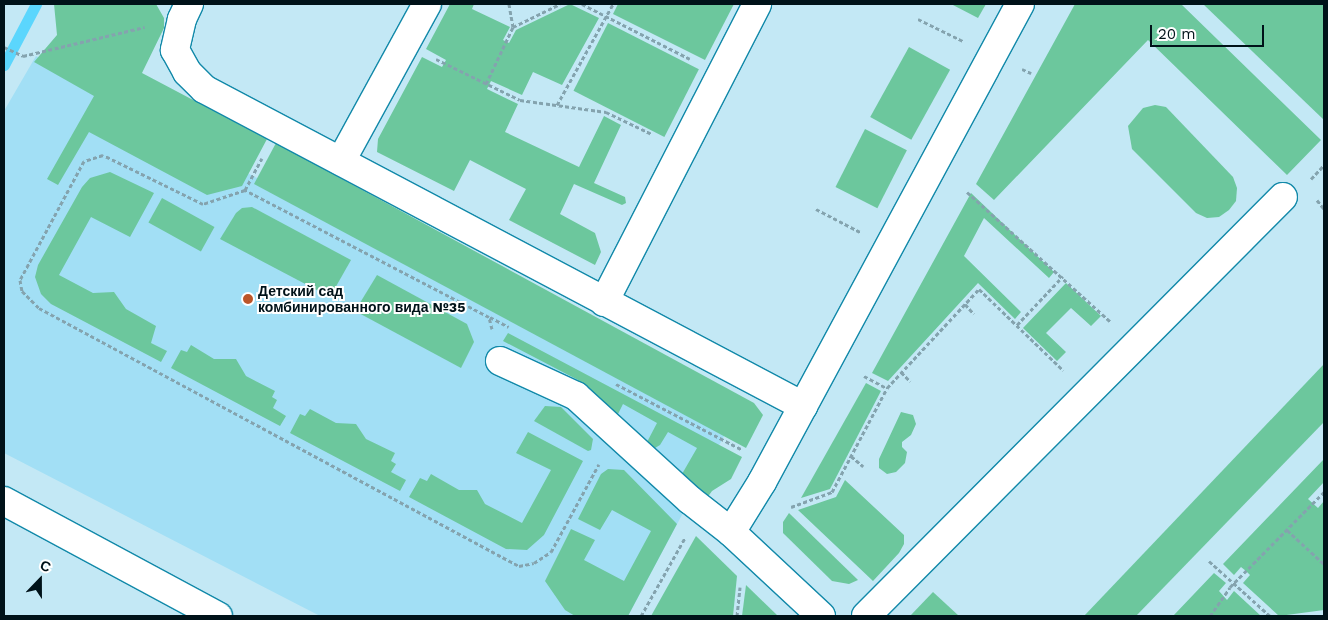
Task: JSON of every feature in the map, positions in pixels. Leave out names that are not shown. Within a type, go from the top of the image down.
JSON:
[{"type":"lane","points":[[341,161],[427,4]]},
{"type":"lane","points":[[604,302],[757,4]]},
{"type":"lane","points":[[731,532],[762,482],[1020,4]]},
{"type":"lane","points":[[186,11],[175,50],[187,72],[204,89],[803,406]]},
{"type":"lane","points":[[866,616],[1283,196]]},
{"type":"lane","points":[[500,361],[576,396],[696,506],[731,532],[821,616]]},
{"type":"lane","points":[[4,501],[218,616]]},
{"type":"path","points":[[486,84],[513,27],[509,4]]},
{"type":"path","points":[[513,27],[560,4]]},
{"type":"path","points":[[582,4],[693,61]]},
{"type":"path","points":[[557,105],[613,4]]},
{"type":"path","points":[[4,48],[22,56],[186,11]]},
{"type":"path","points":[[918,19],[970,44]]},
{"type":"path","points":[[432,58],[520,100],[606,112]]},
{"type":"path","points":[[515,330],[245,190],[202,204],[103,155],[84,161],[20,280],[22,291],[39,308],[519,566],[544,559],[551,552],[616,434]]},
{"type":"path","points":[[967,192],[1063,276],[1136,345]]},
{"type":"path","points":[[816,210],[867,236]]},
{"type":"path","points":[[1016,325],[1063,276]]},
{"type":"path","points":[[790,507],[832,492],[887,388],[979,288],[1087,393]]},
{"type":"path","points":[[965,304],[974,314]]},
{"type":"path","points":[[489,317],[500,361]]},
{"type":"path","points":[[902,372],[910,381]]},
{"type":"path","points":[[864,376],[887,388]]},
{"type":"path","points":[[610,380],[749,453]]},
{"type":"path","points":[[851,456],[863,466]]},
{"type":"path","points":[[1210,616],[1234,583],[1324,492]]},
{"type":"path","points":[[1287,530],[1324,564]]},
{"type":"path","points":[[641,616],[688,533]]},
{"type":"path","points":[[1209,561],[1270,616]]},
{"type":"path","points":[[737,616],[741,582]]},
{"type":"shaded area","name":"Детский сад комбинированного вида №35","points":[[36,56],[253,176],[731,423],[628,616],[320,616],[4,453],[4,111]]},
{"type":"green space","points":[[54,4],[156,4],[164,18],[164,28],[142,73],[267,139],[242,186],[207,195],[89,132],[58,185],[47,179],[94,96],[34,62],[57,35]]},
{"type":"green space","points":[[450,4],[474,4],[472,9],[510,27],[503,40],[509,43],[516,30],[570,4],[599,18],[562,85],[533,72],[522,95],[491,81],[487,89],[518,104],[505,132],[579,167],[604,116],[621,125],[594,183],[625,197],[626,203],[622,205],[574,184],[560,214],[595,233],[601,252],[595,265],[509,220],[526,189],[470,160],[454,191],[377,152],[378,139],[422,57],[442,67],[446,60],[426,49]]},
{"type":"green space","points":[[618,4],[734,4],[705,60],[613,14]]},
{"type":"green space","points":[[951,4],[986,4],[978,18]]},
{"type":"green space","points":[[1075,4],[1181,4],[1321,140],[1287,175],[1148,40],[994,200],[976,184]]},
{"type":"green space","points":[[1203,4],[1324,4],[1324,120]]},
{"type":"green space","points":[[608,23],[699,69],[664,137],[573,91]]},
{"type":"green space","points":[[909,47],[950,70],[911,140],[870,117]]},
{"type":"green space","points":[[1155,105],[1166,107],[1233,177],[1237,188],[1236,201],[1229,210],[1219,217],[1207,218],[1196,213],[1132,149],[1128,126],[1143,108]]},
{"type":"green space","points":[[865,129],[907,150],[877,208],[835,187]]},
{"type":"green space","points":[[276,143],[754,403],[763,415],[746,448],[254,184]]},
{"type":"green space","points":[[110,172],[154,193],[130,237],[91,217],[59,275],[93,293],[114,292],[126,309],[156,326],[151,343],[167,351],[161,362],[51,304],[41,294],[35,277],[38,265],[82,187],[90,178]]},
{"type":"green space","points":[[971,193],[1054,272],[1049,278],[984,218],[964,256],[1021,312],[1015,319],[978,283],[888,381],[872,373]]},
{"type":"green space","points":[[162,198],[214,227],[201,252],[148,222]]},
{"type":"green space","points":[[252,207],[351,260],[330,297],[220,239],[236,213],[242,208]]},
{"type":"green space","points":[[377,275],[467,324],[474,342],[461,368],[355,311]]},
{"type":"green space","points":[[1066,283],[1101,316],[1091,326],[1071,308],[1046,333],[1066,352],[1057,361],[1023,328]]},
{"type":"green space","points":[[508,333],[742,457],[731,479],[712,491],[707,498],[682,474],[697,448],[668,432],[660,445],[650,451],[646,444],[657,423],[623,404],[616,418],[578,380],[503,341]]},
{"type":"green space","points":[[191,345],[214,359],[236,359],[246,376],[275,391],[272,397],[277,400],[273,408],[286,416],[280,426],[171,368],[181,350],[187,352]]},
{"type":"green space","points":[[1324,364],[1324,422],[1136,616],[1084,616]]},
{"type":"green space","points":[[866,383],[881,391],[830,489],[801,498]]},
{"type":"green space","points":[[545,406],[561,407],[593,439],[591,450],[588,451],[534,421]]},
{"type":"green space","points":[[310,409],[336,423],[356,424],[366,439],[395,453],[391,461],[396,464],[391,472],[406,480],[400,491],[290,433],[300,414],[305,416]]},
{"type":"green space","points":[[901,412],[913,415],[916,424],[911,435],[902,442],[902,447],[907,452],[905,463],[896,472],[887,474],[879,468],[879,459]]},
{"type":"green space","points":[[528,432],[583,461],[544,535],[527,550],[506,549],[409,497],[420,478],[427,481],[431,474],[459,490],[477,490],[485,504],[522,523],[551,470],[516,453]]},
{"type":"green space","points":[[1324,459],[1324,482],[1308,499],[1318,508],[1324,501],[1324,610],[1279,616],[1243,583],[1250,575],[1246,571],[1241,567],[1234,575],[1223,564]]},
{"type":"green space","points":[[608,469],[624,470],[677,524],[628,616],[575,616],[565,610],[545,581],[571,529],[595,540],[584,560],[624,581],[651,531],[612,510],[600,530],[578,519],[601,474]]},
{"type":"green space","points":[[845,480],[904,535],[904,544],[899,553],[873,581],[798,510],[836,497]]},
{"type":"green space","points":[[789,513],[858,580],[849,584],[832,581],[783,533],[783,522]]},
{"type":"green space","points":[[696,536],[737,576],[733,616],[651,616]]},
{"type":"green space","points":[[1214,573],[1226,583],[1219,591],[1227,600],[1234,591],[1261,616],[1173,616]]},
{"type":"green space","points":[[746,585],[778,616],[742,616]]},
{"type":"green space","points":[[933,592],[959,616],[910,616]]},
{"type":"waterway","points":[[4,65],[36,4]]},
{"type":"place","name":"Детский сад комбинированного вида №35","points":[[248,299]]}]
